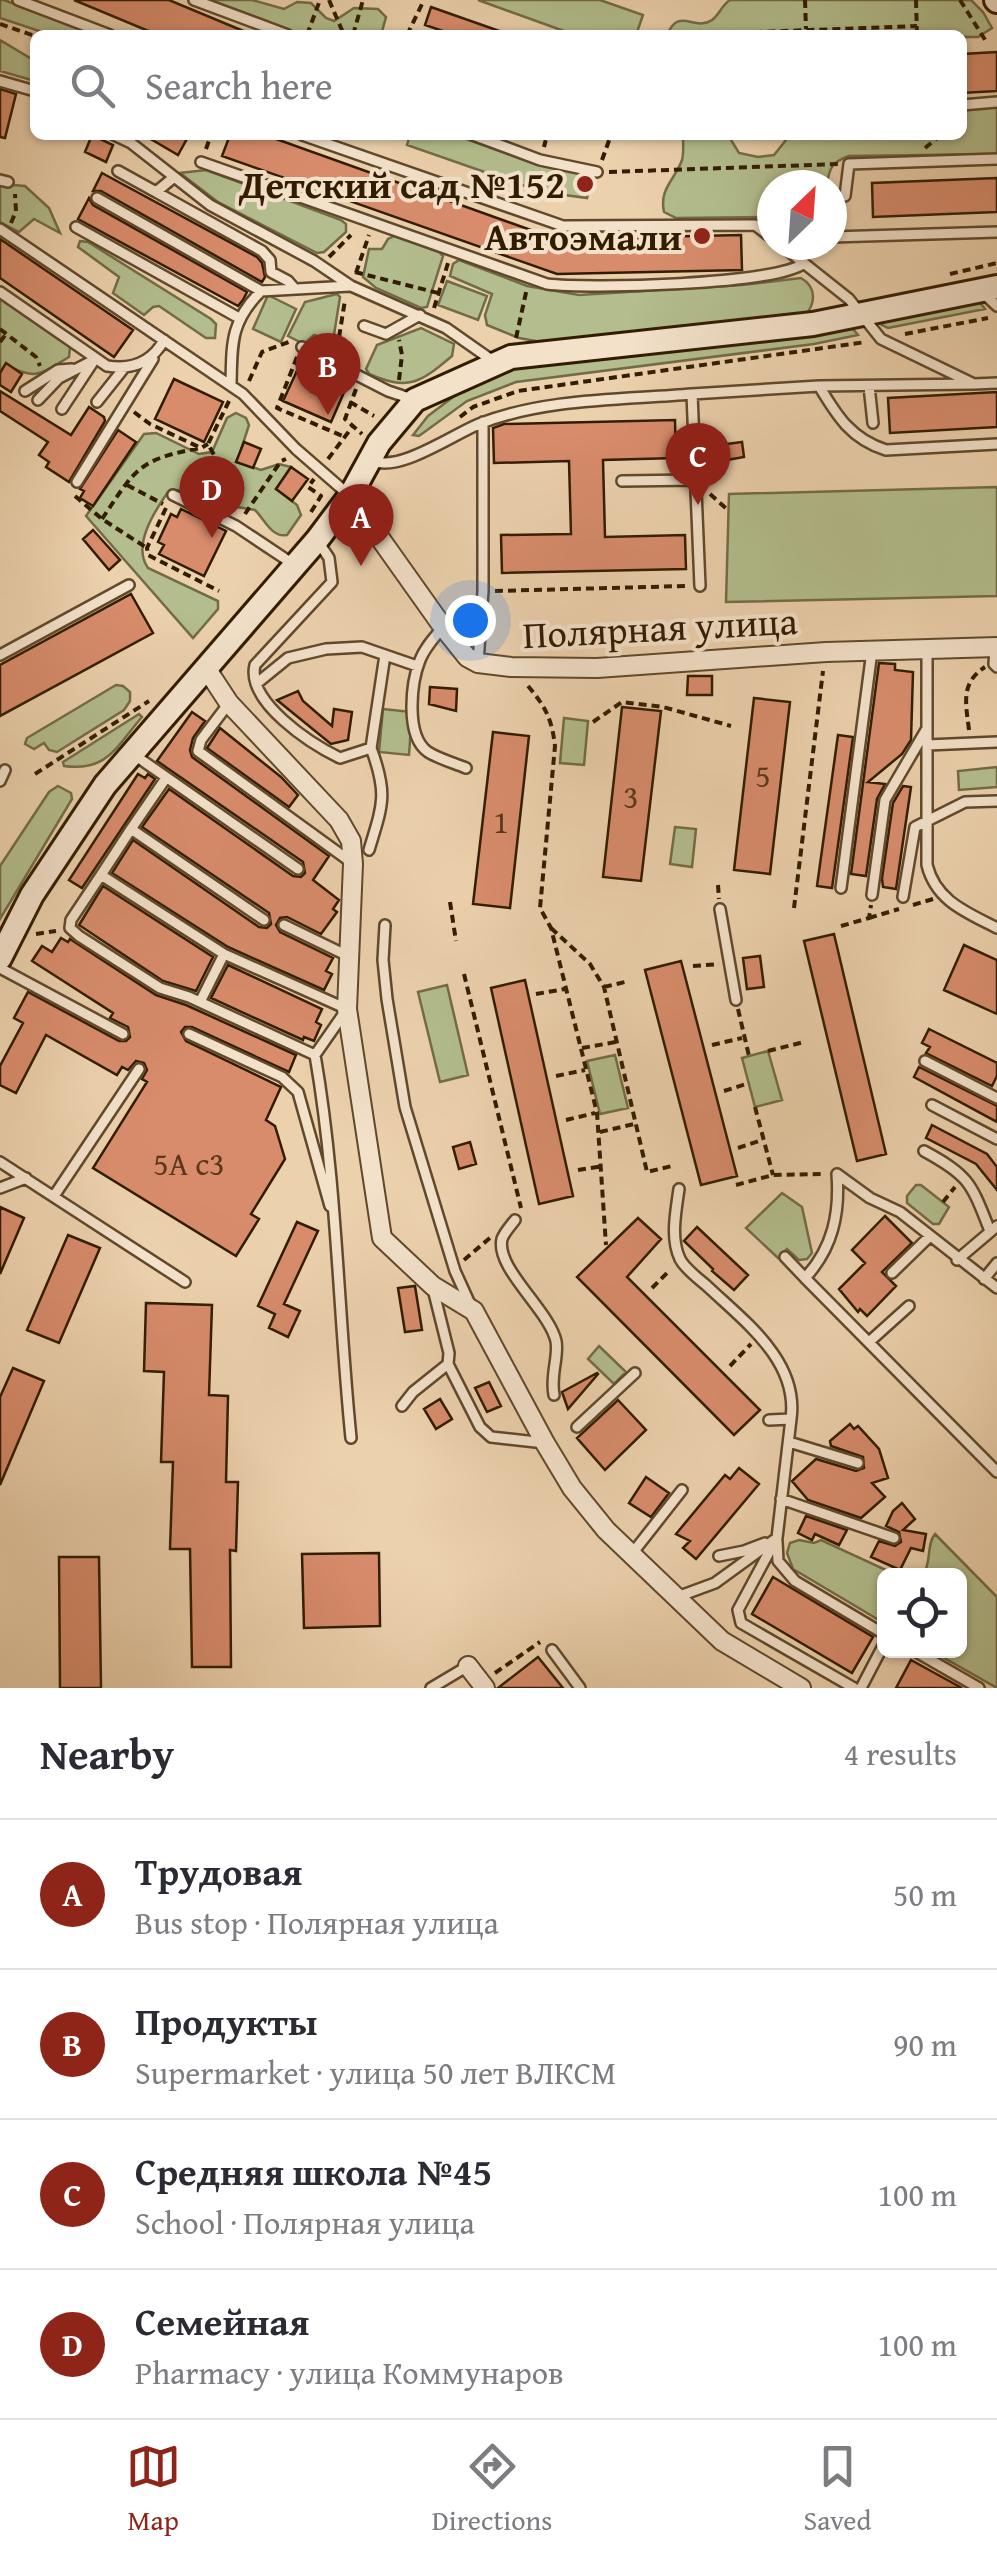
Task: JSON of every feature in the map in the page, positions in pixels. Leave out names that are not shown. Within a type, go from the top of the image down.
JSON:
[{"type":"main road","points":[[0,958],[32,896],[104,785],[318,540],[350,496],[379,443],[414,400],[503,360],[813,324],[992,295]]},
{"type":"street","name":"Полярная улица","points":[[350,496],[442,627],[466,656],[478,664],[597,668],[826,652],[926,650],[996,657]]},
{"type":"street","points":[[206,668],[229,703],[339,820],[351,841],[346,1009],[382,1238],[433,1286],[474,1311],[544,1444],[572,1488],[630,1556],[722,1641],[801,1688]]},
{"type":"street","points":[[468,1666],[483,1686]]},
{"type":"lane","points":[[18,0],[97,30]]},
{"type":"lane","points":[[194,0],[275,30]]},
{"type":"lane","points":[[0,82],[30,90]]},
{"type":"lane","points":[[967,105],[997,102]]},
{"type":"lane","points":[[125,140],[210,205],[351,286],[420,316],[503,360]]},
{"type":"lane","points":[[316,140],[562,226],[756,225]]},
{"type":"lane","points":[[332,140],[343,150]]},
{"type":"lane","points":[[486,140],[540,160],[597,172]]},
{"type":"lane","points":[[203,156],[529,279],[580,288],[781,275],[804,264]]},
{"type":"lane","points":[[847,180],[848,164],[997,159]]},
{"type":"lane","points":[[118,171],[262,250],[270,260],[271,272],[295,290]]},
{"type":"lane","points":[[156,192],[173,178]]},
{"type":"lane","points":[[97,198],[261,291],[351,286]]},
{"type":"lane","points":[[76,227],[239,318]]},
{"type":"lane","points":[[4,230],[233,387],[350,496]]},
{"type":"lane","points":[[847,237],[997,232]]},
{"type":"lane","points":[[799,260],[848,299],[882,339],[974,384]]},
{"type":"lane","points":[[233,387],[232,349],[239,318],[261,291]]},
{"type":"lane","points":[[0,292],[94,360],[124,368]]},
{"type":"lane","points":[[364,326],[381,334],[398,330],[420,316]]},
{"type":"lane","points":[[77,482],[164,340]]},
{"type":"lane","points":[[297,345],[414,400]]},
{"type":"lane","points":[[96,402],[124,368],[155,357]]},
{"type":"lane","points":[[25,391],[58,370],[94,360]]},
{"type":"lane","points":[[62,409],[94,360]]},
{"type":"lane","points":[[38,400],[72,369]]},
{"type":"lane","points":[[370,460],[397,463],[483,422],[537,408],[819,386],[997,384]]},
{"type":"lane","points":[[819,386],[845,427],[886,450],[997,444]]},
{"type":"lane","points":[[869,386],[873,423]]},
{"type":"lane","points":[[692,394],[700,586]]},
{"type":"lane","points":[[478,664],[483,591],[483,422]]},
{"type":"lane","points":[[622,482],[695,480]]},
{"type":"lane","points":[[173,494],[236,526],[295,565]]},
{"type":"lane","points":[[318,540],[328,558],[332,582],[256,664],[253,674],[280,719],[316,747],[340,758],[371,748]]},
{"type":"lane","points":[[0,655],[129,585]]},
{"type":"lane","points":[[442,627],[426,647],[418,666],[412,704],[420,742],[427,752],[466,768]]},
{"type":"lane","points":[[256,684],[288,658],[326,650],[362,647],[418,666]]},
{"type":"lane","points":[[926,650],[926,865],[931,883],[956,907],[997,928]]},
{"type":"lane","points":[[842,888],[872,651]]},
{"type":"lane","points":[[369,850],[382,807],[384,782],[371,748],[385,655]]},
{"type":"lane","points":[[229,703],[200,740],[198,751],[353,864]]},
{"type":"lane","points":[[872,895],[885,800],[927,730]]},
{"type":"lane","points":[[927,745],[997,742]]},
{"type":"lane","points":[[131,752],[298,870]]},
{"type":"lane","points":[[0,780],[5,770]]},
{"type":"lane","points":[[166,778],[70,920],[70,928],[149,982],[314,1055]]},
{"type":"lane","points":[[903,896],[916,827],[965,802],[997,800]]},
{"type":"lane","points":[[131,830],[264,920]]},
{"type":"lane","points":[[101,875],[224,954],[346,1009],[314,1055],[335,1220],[340,1332],[352,1438]]},
{"type":"lane","points":[[720,908],[736,1000]]},
{"type":"lane","points":[[284,925],[348,956]]},
{"type":"lane","points":[[385,925],[382,960],[406,1107],[454,1271],[474,1311]]},
{"type":"lane","points":[[200,1002],[224,954]]},
{"type":"lane","points":[[0,968],[123,1034]]},
{"type":"lane","points":[[190,1034],[282,1076],[298,1092],[335,1220]]},
{"type":"lane","points":[[925,1061],[997,1098]]},
{"type":"lane","points":[[54,1196],[139,1069]]},
{"type":"lane","points":[[932,1104],[997,1139]]},
{"type":"lane","points":[[924,1151],[964,1175],[994,1229],[957,1260]]},
{"type":"lane","points":[[0,1162],[185,1282]]},
{"type":"lane","points":[[837,1174],[870,1198],[900,1212],[997,1288]]},
{"type":"lane","points":[[805,1278],[820,1257],[836,1220],[840,1206],[837,1174]]},
{"type":"lane","points":[[0,1188],[26,1178]]},
{"type":"lane","points":[[678,1190],[674,1233],[680,1260],[760,1336],[778,1360],[788,1384],[793,1406],[777,1538],[778,1560],[796,1581],[877,1630]]},
{"type":"lane","points":[[519,1219],[502,1238],[503,1251],[506,1263],[547,1319],[556,1344],[551,1373],[554,1395]]},
{"type":"lane","points":[[892,1273],[930,1236]]},
{"type":"lane","points":[[785,1257],[997,1472]]},
{"type":"lane","points":[[984,1279],[997,1263]]},
{"type":"lane","points":[[433,1286],[449,1353],[448,1364],[480,1427],[491,1437],[544,1444]]},
{"type":"lane","points":[[868,1342],[908,1306]]},
{"type":"lane","points":[[402,1406],[448,1364]]},
{"type":"lane","points":[[577,1427],[635,1373]]},
{"type":"lane","points":[[769,1420],[791,1419]]},
{"type":"lane","points":[[789,1442],[858,1464]]},
{"type":"lane","points":[[630,1556],[682,1490]]},
{"type":"lane","points":[[781,1499],[894,1538]]},
{"type":"lane","points":[[719,1556],[777,1538]]},
{"type":"lane","points":[[675,1597],[715,1583],[777,1538]]},
{"type":"lane","points":[[777,1538],[738,1610],[740,1623],[857,1688],[877,1655]]},
{"type":"lane","points":[[552,1650],[580,1688]]},
{"type":"lane","points":[[927,1658],[979,1688]]},
{"type":"lane","points":[[432,1688],[468,1666]]},
{"type":"path","points":[[310,30],[320,0]]},
{"type":"path","points":[[328,0],[342,30]]},
{"type":"path","points":[[355,30],[364,0]]},
{"type":"path","points":[[409,30],[424,0]]},
{"type":"path","points":[[804,0],[806,29]]},
{"type":"path","points":[[916,0],[917,30]]},
{"type":"path","points":[[960,0],[987,43]]},
{"type":"path","points":[[0,24],[30,34]]},
{"type":"path","points":[[790,30],[917,26]]},
{"type":"path","points":[[203,156],[209,140]]},
{"type":"path","points":[[609,140],[597,172],[639,174],[848,164]]},
{"type":"path","points":[[4,181],[18,199],[4,230]]},
{"type":"path","points":[[329,263],[328,257],[351,235]]},
{"type":"path","points":[[360,260],[365,246]]},
{"type":"path","points":[[342,268],[440,293],[452,251]]},
{"type":"path","points":[[503,360],[529,279]]},
{"type":"path","points":[[337,350],[345,301]]},
{"type":"path","points":[[458,418],[474,407],[518,391],[797,354],[997,316]]},
{"type":"path","points":[[0,329],[36,357],[42,380]]},
{"type":"path","points":[[388,391],[399,380],[402,367],[398,330]]},
{"type":"path","points":[[0,342],[6,334]]},
{"type":"path","points":[[254,369],[265,349],[297,345],[277,408],[345,437]]},
{"type":"path","points":[[361,377],[345,419],[362,434]]},
{"type":"path","points":[[102,519],[140,467],[208,444],[233,387]]},
{"type":"path","points":[[126,400],[141,419],[201,448]]},
{"type":"path","points":[[350,402],[374,416]]},
{"type":"path","points":[[320,470],[353,426]]},
{"type":"path","points":[[208,444],[225,475],[208,512]]},
{"type":"path","points":[[236,526],[281,461],[288,459]]},
{"type":"path","points":[[695,480],[728,511]]},
{"type":"path","points":[[77,482],[75,498],[147,548],[153,560],[219,591]]},
{"type":"path","points":[[125,484],[167,506]]},
{"type":"path","points":[[308,487],[321,496]]},
{"type":"path","points":[[147,548],[173,494]]},
{"type":"path","points":[[483,591],[700,586]]},
{"type":"path","points":[[794,908],[826,652]]},
{"type":"path","points":[[970,743],[965,695],[968,683],[996,657]]},
{"type":"path","points":[[511,668],[545,705],[552,722],[555,746],[540,908],[551,928],[597,1113],[606,1245]]},
{"type":"path","points":[[36,774],[161,694]]},
{"type":"path","points":[[593,722],[622,702],[663,707],[731,726]]},
{"type":"path","points":[[841,926],[868,918],[872,895]]},
{"type":"path","points":[[450,902],[456,941]]},
{"type":"path","points":[[28,936],[70,928]]},
{"type":"path","points":[[551,928],[590,964],[604,987],[646,1172],[672,1166]]},
{"type":"path","points":[[693,966],[728,962]]},
{"type":"path","points":[[454,1271],[470,1252],[519,1219],[464,974]]},
{"type":"path","points":[[604,987],[625,982]]},
{"type":"path","points":[[536,994],[565,989]]},
{"type":"path","points":[[736,1000],[749,1056]]},
{"type":"path","points":[[712,1044],[744,1037]]},
{"type":"path","points":[[582,1048],[616,1042]]},
{"type":"path","points":[[768,1051],[804,1042]]},
{"type":"path","points":[[556,1076],[588,1070]]},
{"type":"path","points":[[724,1091],[749,1083]]},
{"type":"path","points":[[755,1108],[773,1175]]},
{"type":"path","points":[[566,1120],[597,1113]]},
{"type":"path","points":[[600,1132],[635,1124]]},
{"type":"path","points":[[738,1148],[763,1140]]},
{"type":"path","points":[[578,1170],[602,1166]]},
{"type":"path","points":[[736,1185],[773,1175],[837,1174]]},
{"type":"path","points":[[652,1288],[680,1260]]},
{"type":"path","points":[[730,1366],[760,1336]]},
{"type":"path","points":[[483,1686],[533,1645],[544,1643],[552,1650]]},
{"type":"green space","points":[[0,0],[4,0],[85,30],[36,30],[0,18]]},
{"type":"green space","points":[[206,0],[252,0],[284,9],[297,2],[311,3],[334,21],[354,8],[378,9],[386,17],[382,30],[286,30]]},
{"type":"green space","points":[[478,0],[600,0],[643,15],[638,30],[561,30]]},
{"type":"green space","points":[[730,0],[971,0],[992,28],[978,37],[967,37],[967,30],[670,30],[677,22],[712,20]]},
{"type":"green space","points":[[0,40],[30,58],[30,80],[0,71]]},
{"type":"green space","points":[[997,107],[997,154],[849,156],[830,170],[757,170],[757,217],[676,218],[664,212],[666,190],[682,160],[683,140],[731,140],[739,153],[758,157],[774,155],[786,140],[967,140],[967,109]]},
{"type":"green space","points":[[408,140],[469,140],[536,164],[592,176],[587,198],[542,192],[407,145]]},
{"type":"green space","points":[[206,170],[341,220],[346,224],[346,232],[324,252],[317,253],[218,202],[180,173]]},
{"type":"green space","points":[[0,184],[25,186],[49,208],[60,233],[34,219],[19,232],[0,222]]},
{"type":"green space","points":[[394,236],[443,256],[427,307],[421,308],[376,288],[363,277],[369,249],[382,249]]},
{"type":"green space","points":[[80,241],[88,242],[211,319],[216,324],[215,338],[206,338],[159,306],[144,315],[113,293],[119,277],[78,247]]},
{"type":"green space","points":[[459,260],[527,286],[579,295],[801,278],[810,286],[813,301],[804,317],[541,342],[487,325],[485,315],[492,294],[450,276],[453,264]]},
{"type":"green space","points":[[447,281],[487,296],[478,320],[438,305]]},
{"type":"green space","points":[[337,294],[340,297],[333,341],[314,335],[304,344],[288,336],[305,302]]},
{"type":"green space","points":[[268,295],[296,309],[281,342],[253,329]]},
{"type":"green space","points":[[0,297],[70,347],[69,357],[39,373],[25,373],[6,364],[0,373]]},
{"type":"green space","points":[[979,301],[985,309],[888,328],[882,325],[885,321]]},
{"type":"green space","points":[[421,328],[454,344],[452,356],[413,382],[394,382],[369,374],[366,369],[377,345]]},
{"type":"green space","points":[[853,329],[858,335],[814,344],[516,382],[467,401],[419,436],[413,435],[428,416],[461,391],[514,368]]},
{"type":"green space","points":[[236,413],[246,418],[249,425],[237,462],[261,470],[279,464],[291,467],[276,489],[297,505],[301,515],[287,535],[282,535],[273,531],[255,510],[237,507],[224,512],[178,490],[168,492],[147,529],[142,550],[148,568],[218,601],[218,609],[193,638],[86,516],[144,434],[156,433],[199,454],[212,452],[227,418]]},
{"type":"green space","points":[[997,487],[997,596],[726,602],[729,494]]},
{"type":"green space","points":[[116,685],[130,692],[124,710],[57,752],[44,743],[34,749],[25,744],[27,738]]},
{"type":"green space","points":[[383,709],[412,712],[409,755],[379,752]]},
{"type":"green space","points":[[139,714],[142,717],[101,761],[64,766],[63,762]]},
{"type":"green space","points":[[564,718],[588,721],[584,765],[560,763]]},
{"type":"green space","points":[[997,767],[997,787],[959,790],[958,771]]},
{"type":"green space","points":[[58,786],[71,793],[72,799],[0,919],[0,866],[49,792]]},
{"type":"green space","points":[[675,827],[696,829],[692,867],[670,864]]},
{"type":"green space","points":[[447,985],[468,1075],[440,1082],[418,992]]},
{"type":"green space","points":[[768,1051],[782,1100],[755,1107],[742,1058]]},
{"type":"green space","points":[[615,1055],[628,1108],[600,1114],[587,1061]]},
{"type":"green space","points":[[916,1185],[949,1207],[939,1224],[933,1224],[907,1203],[907,1196]]},
{"type":"green space","points":[[782,1193],[802,1207],[812,1253],[807,1259],[799,1260],[787,1249],[778,1258],[746,1228]]},
{"type":"green space","points":[[599,1346],[626,1372],[614,1384],[588,1359]]},
{"type":"green space","points":[[935,1534],[997,1597],[997,1688],[944,1658],[967,1658],[967,1568],[926,1568]]},
{"type":"green space","points":[[821,1540],[882,1568],[877,1568],[877,1619],[793,1569],[787,1553],[790,1543]]},
{"type":"building","points":[[74,0],[169,0],[241,30],[146,30]]},
{"type":"building","points":[[431,7],[496,30],[440,30],[425,25]]},
{"type":"building","points":[[997,52],[997,91],[967,93],[967,54]]},
{"type":"building","points":[[0,89],[16,94],[5,138],[0,137]]},
{"type":"building","points":[[90,140],[113,145],[106,162],[85,152]]},
{"type":"building","points":[[152,140],[186,140],[178,155]]},
{"type":"building","points":[[228,140],[279,140],[556,239],[741,235],[742,270],[557,274],[222,156]]},
{"type":"building","points":[[102,173],[257,257],[265,277],[262,282],[101,191],[93,191]]},
{"type":"building","points":[[997,178],[997,212],[873,217],[872,183]]},
{"type":"building","points":[[89,198],[93,205],[247,292],[243,300],[238,306],[78,219]]},
{"type":"building","points":[[0,239],[133,330],[114,357],[0,278]]},
{"type":"building","points":[[302,360],[349,381],[331,422],[283,401]]},
{"type":"building","points":[[6,363],[22,374],[11,392],[0,385],[0,373]]},
{"type":"building","points":[[174,379],[223,402],[204,442],[155,419]]},
{"type":"building","points":[[0,391],[71,435],[89,407],[104,417],[69,482],[46,467],[49,462],[39,455],[48,442],[0,411]]},
{"type":"building","points":[[997,392],[997,427],[890,433],[888,398]]},
{"type":"building","points":[[675,420],[676,458],[603,460],[605,537],[685,535],[686,569],[502,573],[501,535],[571,534],[569,461],[494,463],[493,428],[504,424]]},
{"type":"building","points":[[118,430],[136,442],[93,506],[80,498],[84,491],[80,489]]},
{"type":"building","points":[[244,442],[261,449],[253,468],[236,462]]},
{"type":"building","points":[[742,442],[744,457],[721,461],[719,445]]},
{"type":"building","points":[[291,467],[308,479],[292,501],[276,489]]},
{"type":"building","points":[[181,509],[226,531],[204,576],[159,554],[164,545],[158,542],[171,514],[177,517]]},
{"type":"building","points":[[93,530],[120,560],[109,570],[83,539]]},
{"type":"building","points":[[131,594],[153,633],[0,716],[0,665]]},
{"type":"building","points":[[879,663],[895,664],[895,670],[913,672],[911,740],[902,754],[868,782],[885,784],[877,799],[866,876],[851,874]]},
{"type":"building","points":[[688,676],[712,676],[712,695],[687,695]]},
{"type":"building","points":[[430,687],[457,689],[456,711],[429,704]]},
{"type":"building","points":[[298,691],[303,701],[332,726],[334,709],[352,712],[348,740],[331,744],[277,700]]},
{"type":"building","points":[[754,698],[790,702],[770,874],[734,870]]},
{"type":"building","points":[[622,707],[661,711],[641,881],[603,877]]},
{"type":"building","points":[[192,712],[205,721],[193,738],[192,757],[329,856],[313,880],[339,900],[333,909],[337,912],[321,934],[287,917],[280,918],[276,925],[280,932],[333,958],[326,971],[332,974],[324,990],[228,947],[112,873],[133,840],[259,927],[271,924],[269,913],[142,827],[169,789],[293,876],[305,873],[303,862],[157,761]]},
{"type":"building","points":[[220,728],[298,795],[289,807],[207,748]]},
{"type":"building","points":[[493,732],[529,736],[510,908],[473,904]]},
{"type":"building","points":[[838,735],[853,737],[832,888],[817,886]]},
{"type":"building","points":[[138,774],[155,779],[82,888],[69,880]]},
{"type":"building","points":[[903,786],[911,787],[896,889],[883,887],[882,878],[893,803]]},
{"type":"building","points":[[103,886],[213,957],[196,991],[163,981],[79,925]]},
{"type":"building","points":[[834,934],[886,1154],[857,1161],[804,941]]},
{"type":"building","points":[[61,938],[68,942],[70,939],[156,995],[296,1055],[289,1072],[192,1027],[181,1032],[186,1041],[281,1087],[266,1120],[275,1126],[285,1159],[251,1214],[259,1219],[236,1256],[93,1168],[147,1082],[142,1079],[147,1070],[144,1063],[136,1061],[128,1070],[122,1067],[117,1075],[46,1035],[16,1093],[0,1085],[0,1066],[23,1023],[14,1018],[28,992],[119,1041],[130,1037],[128,1027],[110,1018],[113,1013],[32,961],[42,946],[52,952]]},
{"type":"building","points":[[964,945],[997,960],[997,1014],[944,990]]},
{"type":"building","points":[[760,956],[764,987],[747,989],[743,958]]},
{"type":"building","points":[[681,961],[737,1176],[701,1185],[645,970]]},
{"type":"building","points":[[228,965],[322,1009],[314,1041],[304,1037],[303,1040],[211,998]]},
{"type":"building","points":[[525,980],[573,1196],[539,1204],[491,988]]},
{"type":"building","points":[[929,1029],[997,1063],[992,1086],[926,1053],[930,1047],[922,1043]]},
{"type":"building","points":[[919,1067],[997,1106],[997,1122],[914,1077]]},
{"type":"building","points":[[932,1125],[987,1154],[997,1167],[997,1190],[976,1164],[926,1138]]},
{"type":"building","points":[[470,1142],[476,1164],[459,1169],[453,1147]]},
{"type":"building","points":[[0,1207],[24,1218],[0,1274]]},
{"type":"building","points":[[885,1216],[912,1243],[882,1272],[896,1286],[867,1316],[860,1309],[858,1312],[839,1289],[865,1263],[852,1250]]},
{"type":"building","points":[[638,1218],[661,1239],[627,1277],[760,1410],[734,1435],[577,1277]]},
{"type":"building","points":[[297,1222],[318,1231],[284,1304],[300,1311],[288,1337],[269,1328],[275,1314],[258,1306]]},
{"type":"building","points":[[697,1227],[748,1275],[734,1290],[684,1241]]},
{"type":"building","points":[[68,1235],[100,1248],[59,1343],[27,1330]]},
{"type":"building","points":[[415,1286],[422,1330],[405,1332],[398,1288]]},
{"type":"building","points":[[146,1303],[212,1305],[209,1395],[228,1396],[226,1482],[238,1482],[236,1551],[230,1550],[231,1667],[192,1667],[190,1549],[170,1549],[173,1462],[161,1462],[164,1372],[144,1371]]},
{"type":"building","points":[[13,1368],[44,1381],[0,1485],[0,1397]]},
{"type":"building","points":[[598,1374],[568,1409],[562,1392]]},
{"type":"building","points":[[489,1382],[501,1406],[487,1412],[475,1388]]},
{"type":"building","points":[[440,1399],[452,1419],[436,1429],[424,1409]]},
{"type":"building","points":[[618,1400],[646,1430],[605,1470],[577,1438]]},
{"type":"building","points":[[850,1424],[854,1429],[858,1426],[879,1449],[888,1478],[872,1483],[885,1497],[861,1518],[808,1500],[792,1481],[816,1459],[856,1471],[864,1468],[863,1457],[831,1446],[830,1441]]},
{"type":"building","points":[[739,1468],[759,1484],[696,1559],[683,1548],[690,1541],[676,1534],[725,1475],[730,1479]]},
{"type":"building","points":[[646,1477],[669,1493],[651,1517],[629,1503]]},
{"type":"building","points":[[902,1503],[915,1519],[903,1530],[926,1534],[923,1551],[911,1548],[901,1568],[871,1557],[879,1541],[895,1546],[901,1542],[899,1532],[886,1526]]},
{"type":"building","points":[[806,1516],[847,1530],[839,1545],[815,1534],[812,1540],[798,1533]]},
{"type":"building","points":[[379,1553],[380,1626],[304,1628],[302,1554]]},
{"type":"building","points":[[59,1557],[99,1557],[101,1688],[60,1688]]},
{"type":"building","points":[[773,1577],[873,1637],[852,1673],[752,1614]]},
{"type":"building","points":[[538,1657],[563,1688],[498,1688]]},
{"type":"building","points":[[911,1660],[962,1688],[896,1688]]},
{"type":"place","name":"Детский сад №152","points":[[585,184]]},
{"type":"place","name":"Автоэмали","points":[[702,236]]},
{"type":"place","name":"Продукты","points":[[328,415]]},
{"type":"place","name":"Средняя школа №45","points":[[698,505]]},
{"type":"place","name":"Семейная","points":[[212,538]]},
{"type":"place","name":"Трудовая","points":[[361,566]]}]
